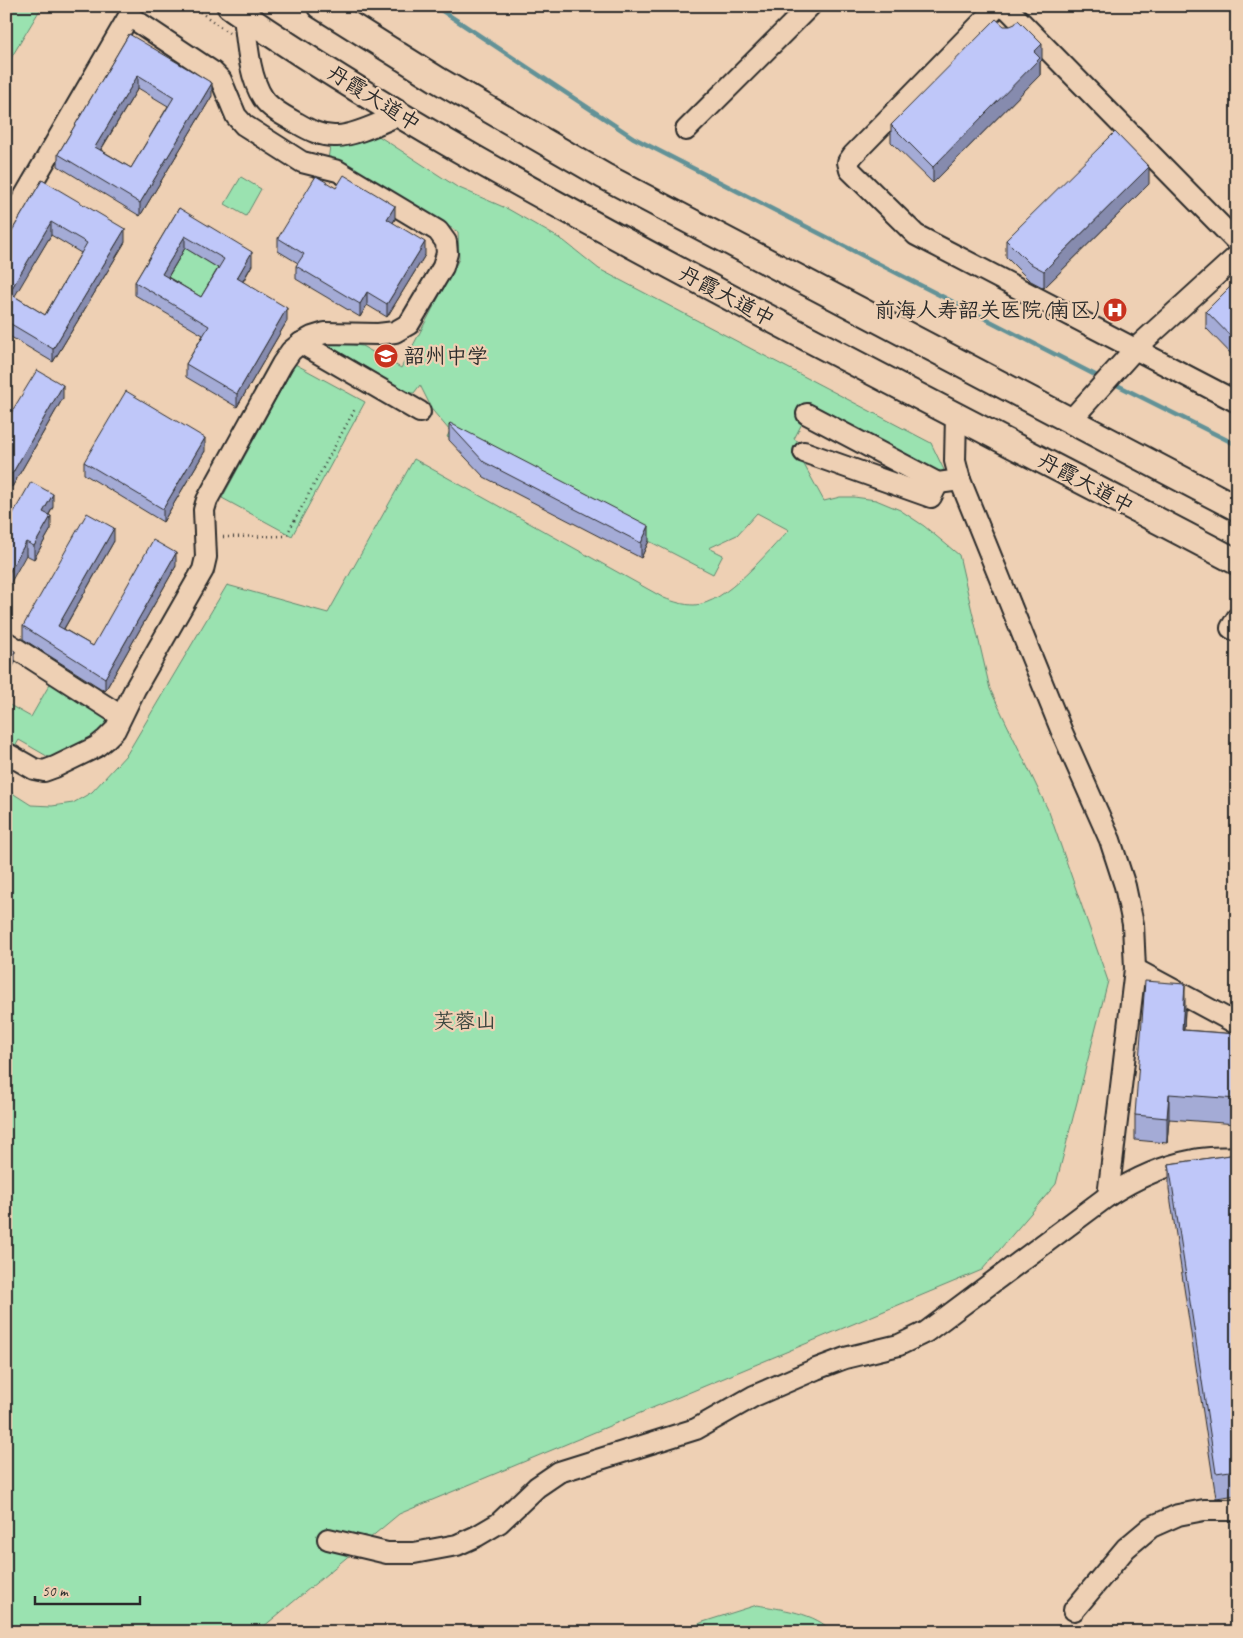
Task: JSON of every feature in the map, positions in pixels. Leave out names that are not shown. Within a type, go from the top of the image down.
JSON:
[{"type":"main road","points":[[320,6],[438,80],[604,176],[1235,507]]},
{"type":"main road","name":"丹霞大道中","points":[[237,11],[399,115],[604,230],[1237,562]]},
{"type":"street","points":[[686,130],[810,6]]},
{"type":"street","points":[[998,8],[1008,31]]},
{"type":"street","points":[[998,8],[1237,242]]},
{"type":"street","points":[[998,8],[853,155],[848,162],[850,170],[916,235],[1237,402]]},
{"type":"street","points":[[237,11],[248,46],[257,88],[264,100],[286,117],[313,132],[336,136],[348,135],[399,115]]},
{"type":"street","points":[[6,228],[129,16],[213,72],[221,80],[236,116],[244,125],[302,162],[338,171],[438,231],[446,242],[447,253],[443,267],[409,324],[395,332],[378,334],[324,333],[301,343],[282,364],[207,500],[204,510],[206,557],[203,570],[135,689],[115,730],[96,747],[44,771],[34,769],[6,753]]},
{"type":"street","points":[[269,142],[286,117]]},
{"type":"street","points":[[1070,421],[1134,349],[1237,256]]},
{"type":"street","points":[[301,343],[420,412]]},
{"type":"street","points":[[807,414],[938,483],[960,480]]},
{"type":"street","points":[[956,415],[955,461],[960,480],[1062,732],[1110,840],[1125,886],[1133,924],[1135,969],[1108,1196]]},
{"type":"street","points":[[804,452],[931,497],[938,483]]},
{"type":"street","points":[[1237,618],[1232,628],[1237,632]]},
{"type":"street","points":[[6,642],[121,716]]},
{"type":"street","points":[[1135,969],[1237,1024]]},
{"type":"street","points":[[328,1539],[386,1553],[414,1553],[464,1542],[499,1523],[537,1487],[559,1472],[696,1429],[754,1396],[816,1369],[845,1358],[899,1345],[926,1332],[1108,1196],[1134,1180],[1168,1166],[1195,1159],[1237,1157]]},
{"type":"street","points":[[1074,1610],[1126,1548],[1151,1527],[1178,1515],[1204,1510],[1237,1510]]},
{"type":"path","points":[[192,6],[248,46]]},
{"type":"path","points":[[206,538],[286,536],[355,409]]},
{"type":"green space","points":[[6,6],[39,6],[41,8],[11,58],[6,62]]},
{"type":"green space","name":"芙蓉山","points":[[377,135],[457,187],[508,209],[564,241],[599,269],[931,443],[944,470],[937,473],[811,406],[794,439],[807,446],[801,459],[824,501],[840,497],[876,500],[900,510],[924,526],[959,555],[990,689],[1049,812],[1108,981],[1056,1184],[982,1270],[399,1514],[257,1632],[6,1632],[6,789],[31,805],[52,806],[73,803],[92,792],[127,754],[227,585],[328,613],[414,459],[664,598],[683,604],[706,603],[732,587],[789,530],[757,513],[737,535],[709,548],[723,555],[713,574],[447,437],[450,431],[433,411],[420,385],[414,393],[409,393],[328,345],[329,341],[362,346],[401,368],[459,259],[458,232],[341,160],[328,159],[330,147]]},
{"type":"green space","points":[[241,177],[261,189],[246,216],[225,204]]},
{"type":"green space","points":[[185,248],[224,272],[201,310],[162,287]]},
{"type":"green space","points":[[295,364],[365,402],[292,536],[222,498]]},
{"type":"green space","points":[[51,682],[104,714],[111,725],[100,739],[52,759],[19,740],[16,745],[6,740],[6,703],[31,717]]},
{"type":"green space","points":[[757,1605],[808,1616],[817,1620],[832,1632],[681,1632],[703,1622]]},
{"type":"building","points":[[996,19],[1004,26],[1015,24],[1018,20],[1042,44],[1034,52],[1040,58],[933,167],[891,125]]},
{"type":"building","points":[[129,34],[212,83],[140,203],[58,154]],"holes":[[[138,75],[174,97],[131,168],[95,147]]]},
{"type":"building","points":[[1115,132],[1149,167],[1044,271],[1029,263],[1006,240]]},
{"type":"building","points":[[344,175],[395,206],[387,219],[425,242],[387,304],[367,292],[360,304],[296,266],[304,254],[278,238],[316,176],[336,188]]},
{"type":"building","points":[[42,180],[125,229],[53,349],[6,321],[6,241]],"holes":[[[51,222],[87,243],[45,315],[9,293]]]},
{"type":"building","points":[[179,208],[252,252],[237,278],[287,308],[237,394],[186,364],[209,326],[135,282]],"holes":[[[185,236],[224,259],[201,297],[162,274]]]},
{"type":"building","points":[[1237,280],[1237,343],[1206,311]]},
{"type":"building","points":[[37,370],[63,385],[12,474],[6,470],[6,421]]},
{"type":"building","points":[[126,391],[205,438],[163,509],[84,462]]},
{"type":"building","points":[[450,423],[649,526],[641,543],[484,462]]},
{"type":"building","points":[[31,482],[53,494],[43,512],[51,516],[34,546],[26,542],[6,578],[6,526]]},
{"type":"building","points":[[87,513],[114,528],[58,626],[93,646],[153,540],[176,553],[105,678],[23,626]]},
{"type":"building","points":[[6,646],[15,651],[6,666]]},
{"type":"building","points":[[1145,981],[1185,984],[1182,1030],[1237,1034],[1237,1099],[1169,1094],[1167,1118],[1135,1115]]},
{"type":"building","points":[[1237,1154],[1237,1470],[1216,1473],[1169,1164]]},
{"type":"waterway","points":[[435,6],[634,138],[1101,378]]},
{"type":"waterway","points":[[1113,383],[1237,445]]},
{"type":"place","name":"前海人寿韶关医院(南区)","points":[[1115,310]]},
{"type":"place","name":"韶州中学","points":[[386,356]]}]
